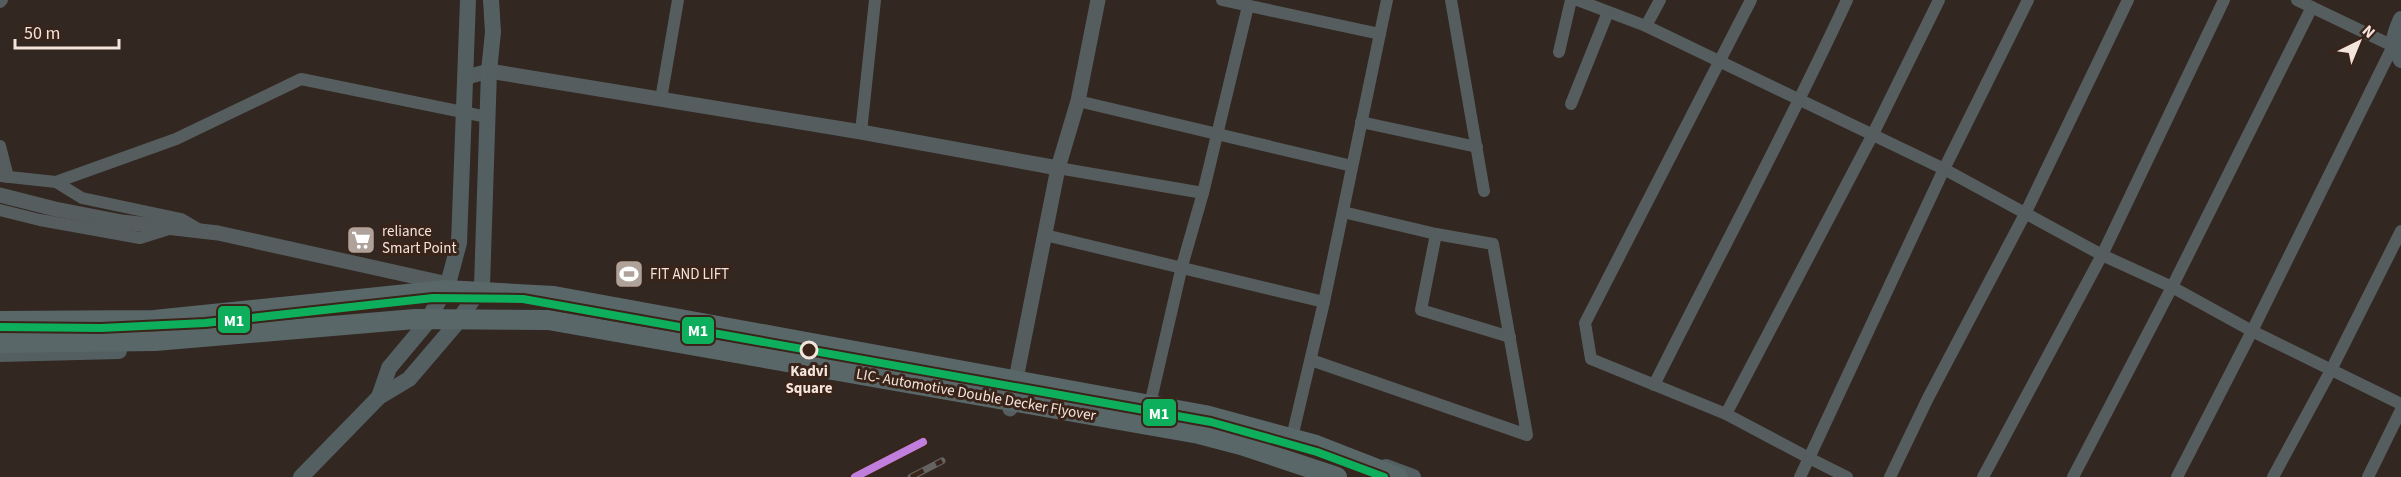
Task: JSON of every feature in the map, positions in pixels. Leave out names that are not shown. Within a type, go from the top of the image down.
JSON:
[{"type":"main road","points":[[379,397],[389,368],[425,325],[448,285],[459,243],[468,0]]},
{"type":"main road","points":[[301,477],[379,397],[409,379],[456,324],[483,286],[487,117],[493,32],[491,0]]},
{"type":"main road","points":[[2397,53],[2395,32],[2401,19]]},
{"type":"main road","points":[[0,315],[155,313],[448,285],[556,289],[1208,411],[1318,440],[1413,477]]},
{"type":"main road","name":"LIC- Automotive Double Decker Flyover","points":[[0,321],[154,320],[446,290],[554,296],[1204,415],[1316,445],[1398,477]]},
{"type":"main road","name":"LIC- Automotive Double Decker Flyover","points":[[0,354],[415,318],[548,320],[1199,434],[1241,445],[1336,477]]},
{"type":"main road","points":[[0,354],[156,350],[425,325],[548,327],[1198,440],[1319,477]]},
{"type":"street","points":[[661,99],[678,0]]},
{"type":"street","points":[[861,132],[875,0]]},
{"type":"street","points":[[1010,409],[1058,168],[1078,101],[1098,0]]},
{"type":"street","points":[[1222,0],[1380,34]]},
{"type":"street","points":[[1293,433],[1324,303],[1387,0]]},
{"type":"street","points":[[1451,0],[1484,191]]},
{"type":"street","points":[[1558,52],[1571,0]]},
{"type":"street","points":[[1577,0],[1646,26],[1944,169],[2102,255],[2172,287],[2252,332],[2401,404]]},
{"type":"street","points":[[1646,26],[1660,0]]},
{"type":"street","points":[[1751,0],[1585,323],[1592,359],[1726,414],[1847,477]]},
{"type":"street","points":[[1654,386],[1727,239],[1801,100],[1847,0]]},
{"type":"street","points":[[1726,414],[1872,136],[1939,0]]},
{"type":"street","points":[[1800,477],[1944,169],[2028,0]]},
{"type":"street","points":[[1890,477],[2025,214],[2128,0]]},
{"type":"street","points":[[1983,477],[2102,255],[2224,0]]},
{"type":"street","points":[[2073,477],[2172,287],[2303,2],[2397,53],[2177,477]]},
{"type":"street","points":[[1152,400],[1182,266],[1203,193],[1215,135],[1248,6]]},
{"type":"street","points":[[1571,104],[1608,12]]},
{"type":"street","points":[[466,77],[489,71],[861,132],[1203,193]]},
{"type":"street","points":[[56,182],[177,139],[301,79],[487,117]]},
{"type":"street","points":[[1078,101],[1352,166]]},
{"type":"street","points":[[1362,122],[1476,147]]},
{"type":"street","points":[[0,146],[4,176],[56,182],[82,198],[181,219],[201,231]]},
{"type":"street","points":[[0,195],[122,222],[201,231],[268,243],[448,285]]},
{"type":"street","points":[[0,210],[40,220],[140,238],[169,229]]},
{"type":"street","points":[[1311,360],[1527,435],[1494,244],[1436,234],[1343,212]]},
{"type":"street","points":[[2273,477],[2331,370],[2401,231]]},
{"type":"street","points":[[1436,234],[1421,310],[1510,337]]},
{"type":"street","points":[[1045,235],[1182,266],[1324,303]]},
{"type":"street","points":[[2368,477],[2401,410]]},
{"type":"railway","points":[[855,477],[923,442]]},
{"type":"railway","points":[[911,477],[942,461]]},
{"type":"transit line","name":"M1","points":[[0,327],[101,328],[205,323],[433,298],[523,299],[1211,422],[1317,452],[1384,477]]},
{"type":"transit line","points":[[855,477],[923,442]]},
{"type":"place","name":"reliance Smart Point","points":[[361,240]]},
{"type":"place","name":"FIT AND LIFT","points":[[629,274]]},
{"type":"place","name":"Kadvi Square","points":[[809,350]]}]
